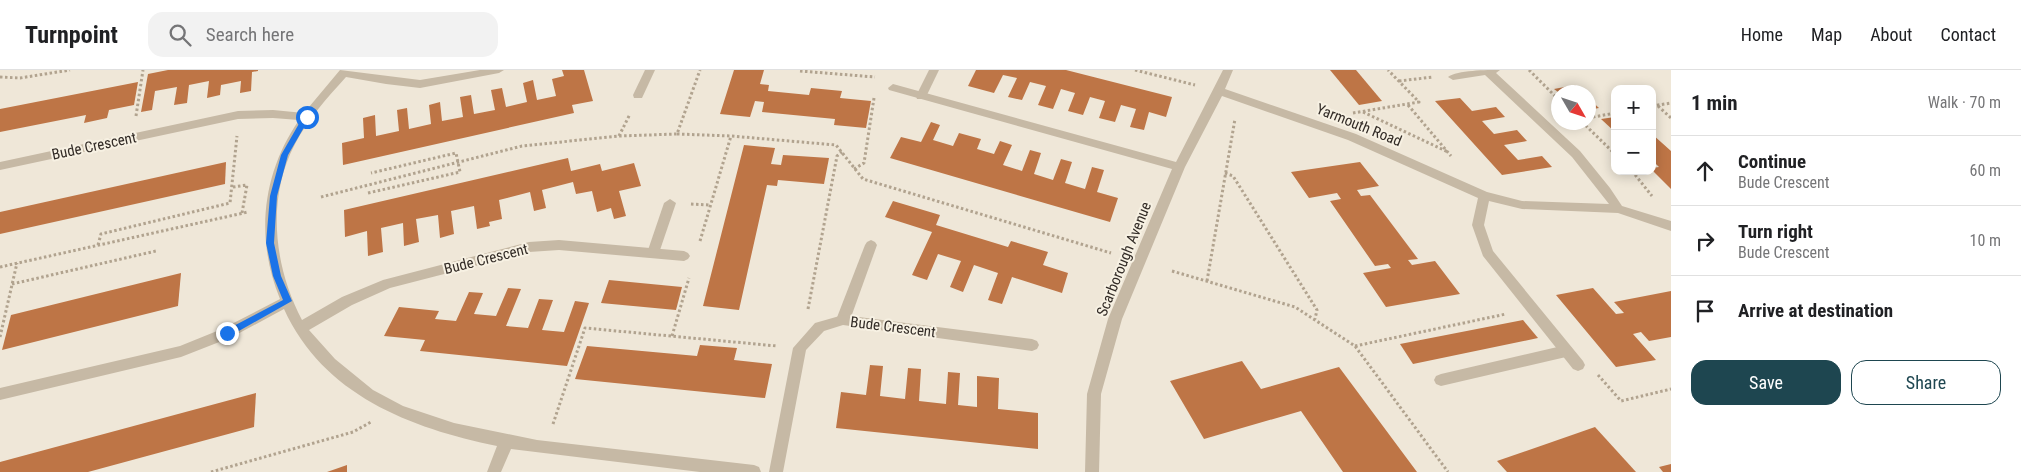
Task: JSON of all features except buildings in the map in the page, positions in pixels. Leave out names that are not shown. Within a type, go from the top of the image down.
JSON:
[{"type":"street","points":[[499,70],[420,84],[386,82],[344,71],[307,117],[284,155],[273,196],[270,243],[277,276],[300,328],[320,352],[345,377],[394,409],[448,428],[506,442],[545,448],[754,472]]},
{"type":"street","points":[[638,95],[650,70]]},
{"type":"street","points":[[921,96],[934,70]]},
{"type":"street","name":"Scarborough Avenue","points":[[1092,472],[1094,394],[1115,319],[1179,167],[1228,70]]},
{"type":"street","points":[[1453,78],[1491,71],[1581,161],[1611,197],[1618,209]]},
{"type":"street","points":[[893,88],[1179,167]]},
{"type":"street","name":"Yarmouth Road","points":[[1219,91],[1352,137],[1484,196],[1522,205],[1618,209],[1671,226]]},
{"type":"street","name":"Bude Crescent","points":[[0,166],[238,114],[273,114],[307,117]]},
{"type":"street","points":[[1484,196],[1478,225],[1487,253],[1578,365]]},
{"type":"street","points":[[653,253],[670,203]]},
{"type":"street","name":"Bude Crescent","points":[[300,328],[347,301],[387,284],[529,247],[559,245],[684,256]]},
{"type":"street","points":[[843,320],[871,245]]},
{"type":"street","points":[[0,394],[181,351],[227,333],[287,301]]},
{"type":"street","name":"Bude Crescent","points":[[800,348],[820,327],[843,320],[1032,345]]},
{"type":"street","points":[[776,472],[800,348]]},
{"type":"street","points":[[1441,380],[1566,351]]},
{"type":"street","points":[[494,472],[506,442]]},
{"type":"path","points":[[0,77],[20,78],[70,70]]},
{"type":"path","points":[[132,138],[143,70]]},
{"type":"path","points":[[677,134],[700,70]]},
{"type":"path","points":[[800,72],[878,78],[879,70]]},
{"type":"path","points":[[1135,70],[1219,91]]},
{"type":"path","points":[[1308,122],[1419,102],[1388,70]]},
{"type":"path","points":[[1529,70],[1551,92]]},
{"type":"path","points":[[1399,81],[1439,76],[1453,78]]},
{"type":"path","points":[[854,168],[864,163],[875,95]]},
{"type":"path","points":[[1207,281],[1239,98]]},
{"type":"path","points":[[1658,106],[1671,103]]},
{"type":"path","points":[[1408,105],[1469,176],[1471,183],[1469,190]]},
{"type":"path","points":[[1658,106],[1671,118]]},
{"type":"path","points":[[1363,111],[1450,153]]},
{"type":"path","points":[[98,245],[101,234],[230,203],[234,187],[238,114]]},
{"type":"path","points":[[1596,117],[1611,114]]},
{"type":"path","points":[[1590,130],[1611,150]]},
{"type":"path","points":[[321,197],[522,146],[619,136],[677,134],[731,136],[836,145],[863,179],[1111,253]]},
{"type":"path","points":[[700,242],[731,136]]},
{"type":"path","points":[[545,448],[585,328],[800,348],[836,156],[842,152]]},
{"type":"path","points":[[368,193],[460,172],[456,153],[371,173]]},
{"type":"path","points":[[1225,174],[1233,176],[1317,310],[1314,319]]},
{"type":"path","points":[[1635,175],[1652,196]]},
{"type":"path","points":[[234,187],[247,185],[242,213]]},
{"type":"path","points":[[0,267],[252,211]]},
{"type":"path","points":[[12,284],[156,251]]},
{"type":"path","points":[[0,337],[17,263]]},
{"type":"path","points":[[672,336],[691,270]]},
{"type":"path","points":[[1172,270],[1295,307],[1355,346],[1448,472]]},
{"type":"path","points":[[1355,346],[1531,308]]},
{"type":"path","points":[[1578,365],[1598,374],[1621,401],[1671,389]]},
{"type":"path","points":[[211,472],[353,432],[394,409]]},
{"type":"route","points":[[227,333],[287,301],[277,276],[270,243],[273,196],[284,155],[307,117]]}]
